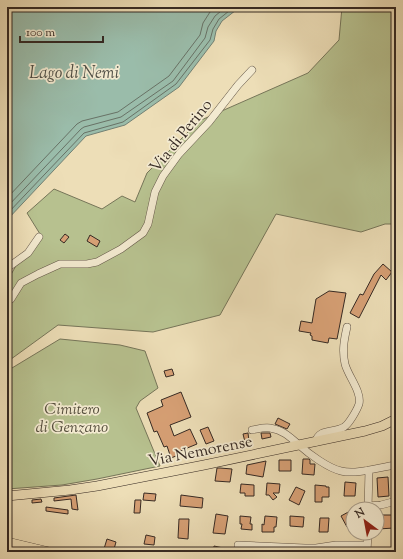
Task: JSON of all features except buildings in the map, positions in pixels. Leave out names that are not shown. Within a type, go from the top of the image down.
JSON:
[{"type":"main road","name":"Via Nemorense","points":[[7,496],[97,486],[367,431],[396,419]]},
{"type":"main road","points":[[9,543],[49,552]]},
{"type":"street","name":"Via di Perino","points":[[7,302],[11,299],[21,283],[28,279],[60,264],[87,264],[97,262],[133,242],[143,233],[148,224],[155,192],[163,176],[179,154],[209,122],[238,85],[252,70]]},
{"type":"street","points":[[10,266],[28,253],[39,238]]},
{"type":"street","points":[[316,442],[317,438],[321,434],[342,429],[346,426],[357,409],[359,403],[359,395],[344,360],[343,346],[347,327]]},
{"type":"street","points":[[252,430],[271,428],[288,435],[322,463],[334,469],[347,472],[396,465]]},
{"type":"street","points":[[368,501],[369,470]]},
{"type":"street","points":[[385,504],[396,501]]},
{"type":"street","points":[[238,545],[309,548],[336,545],[367,548]]},
{"type":"green space","points":[[342,7],[396,7],[396,224],[385,224],[361,232],[276,214],[220,315],[153,332],[58,325],[7,362],[7,280],[21,257],[39,241],[40,234],[27,213],[54,189],[102,209],[122,196],[135,202],[147,173],[199,121],[308,73],[339,40]]},
{"type":"green space","name":"Cimitero di Genzano","points":[[60,339],[120,345],[145,351],[158,388],[140,401],[136,408],[160,466],[62,485],[7,489],[7,371]]},
{"type":"water","name":"Lago di Nemi","points":[[7,7],[240,7],[222,21],[216,31],[214,41],[179,87],[125,125],[86,136],[7,220]]}]
